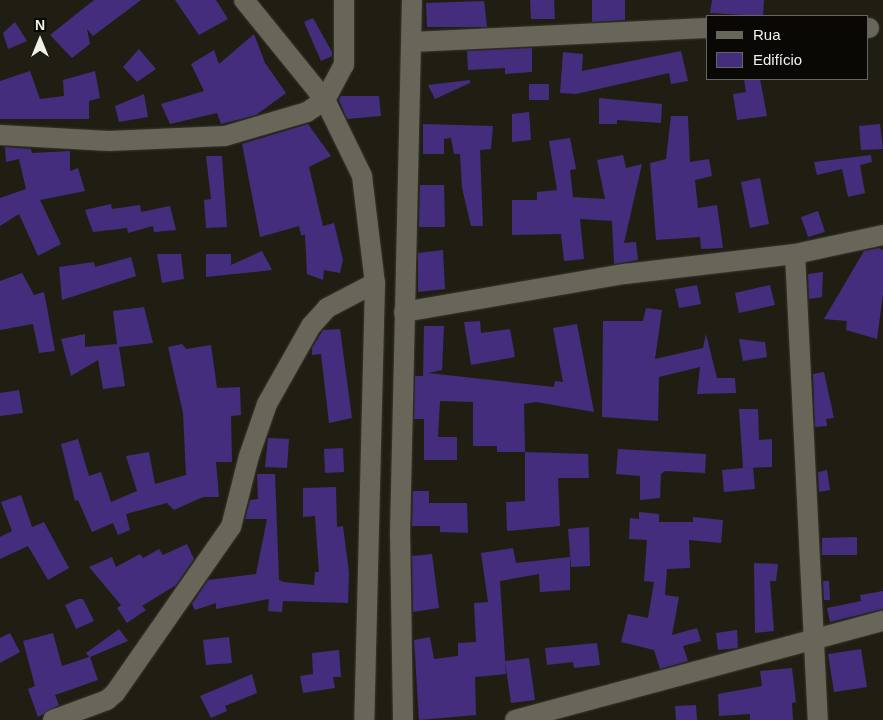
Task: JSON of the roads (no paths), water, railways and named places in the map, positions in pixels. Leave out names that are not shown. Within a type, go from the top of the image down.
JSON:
[{"type":"street","points":[[244,0],[325,100],[362,176],[375,283],[364,720]]},
{"type":"street","points":[[0,135],[109,141],[225,136],[307,112],[325,100],[344,65],[344,0]]},
{"type":"street","points":[[403,720],[400,535],[412,0]]},
{"type":"street","points":[[412,42],[706,28]]},
{"type":"street","points":[[404,312],[625,274],[794,254],[883,235]]},
{"type":"street","points":[[794,254],[818,720]]},
{"type":"street","points":[[53,720],[107,700],[115,693],[231,527],[248,456],[268,404],[311,326],[327,308],[375,283]]},
{"type":"street","points":[[515,720],[883,621]]}]
